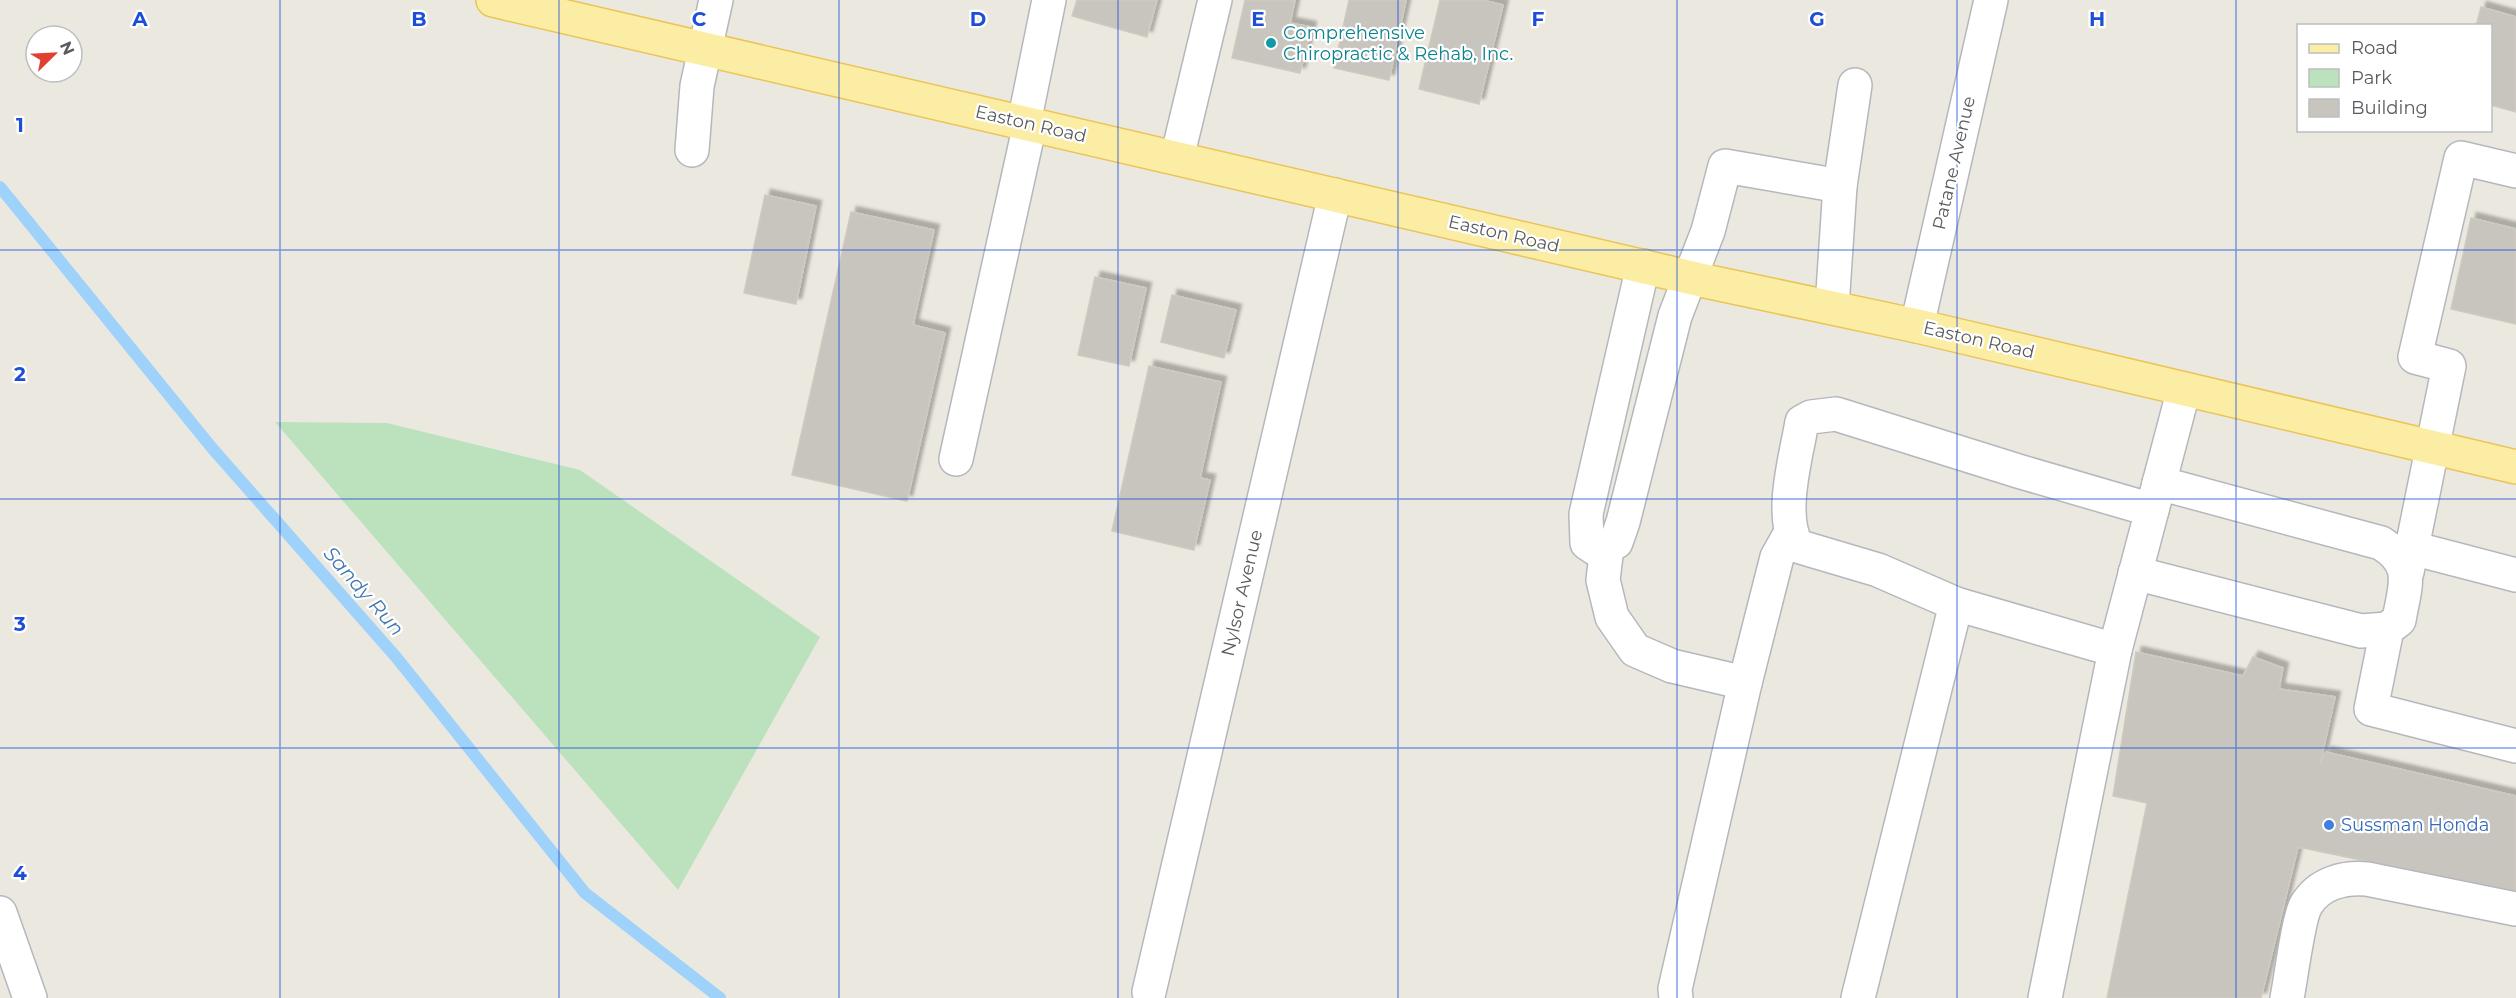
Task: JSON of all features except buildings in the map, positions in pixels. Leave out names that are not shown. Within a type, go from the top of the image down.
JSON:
[{"type":"main road","name":"Easton Road","points":[[493,0],[1690,277],[1917,326],[2516,467]]},
{"type":"street","points":[[692,150],[697,86],[716,0]]},
{"type":"street","points":[[956,459],[1027,123],[1048,0]]},
{"type":"street","points":[[1177,158],[1215,0]]},
{"type":"street","name":"Patane Avenue","points":[[1917,326],[1991,0]]},
{"type":"street","points":[[1832,307],[1840,186],[1855,85]]},
{"type":"street","points":[[2135,573],[2361,631],[2387,629],[2399,620],[2449,366],[2415,357],[2461,158],[2516,171]]},
{"type":"street","points":[[1643,266],[1586,514],[1587,543],[1596,549],[1608,547],[1616,542],[1623,522],[1675,316],[1708,231],[1725,166],[1840,186]]},
{"type":"street","name":"Nylsor Avenue","points":[[1149,992],[1335,195]]},
{"type":"street","points":[[2045,998],[2115,650],[2184,389]]},
{"type":"street","points":[[1676,998],[1675,989],[1745,683],[1777,557],[1790,534],[1790,489],[1802,422],[1811,417],[1836,414],[2018,471],[2155,496],[2381,543],[2400,559],[2516,575]]},
{"type":"street","points":[[1790,534],[1797,546],[1878,570],[1956,604],[2115,650]]},
{"type":"street","points":[[1608,547],[1603,580],[1612,618],[1635,650],[1672,666],[1745,683]]},
{"type":"street","points":[[1858,998],[1956,604]]},
{"type":"street","points":[[2387,629],[2372,709],[2516,746]]},
{"type":"street","points":[[2287,998],[2306,906],[2321,889],[2347,878],[2367,879],[2516,909]]},
{"type":"street","points":[[0,913],[30,998]]},
{"type":"green space","points":[[275,422],[387,423],[580,470],[820,637],[678,890]]},
{"type":"waterway","name":"Sandy Run","points":[[0,187],[212,448],[396,657],[585,893],[720,998]]},
{"type":"place","name":"Comprehensive Chiropractic & Rehab, Inc.","points":[[1271,43]]},
{"type":"place","name":"Sussman Honda","points":[[2329,825]]}]
